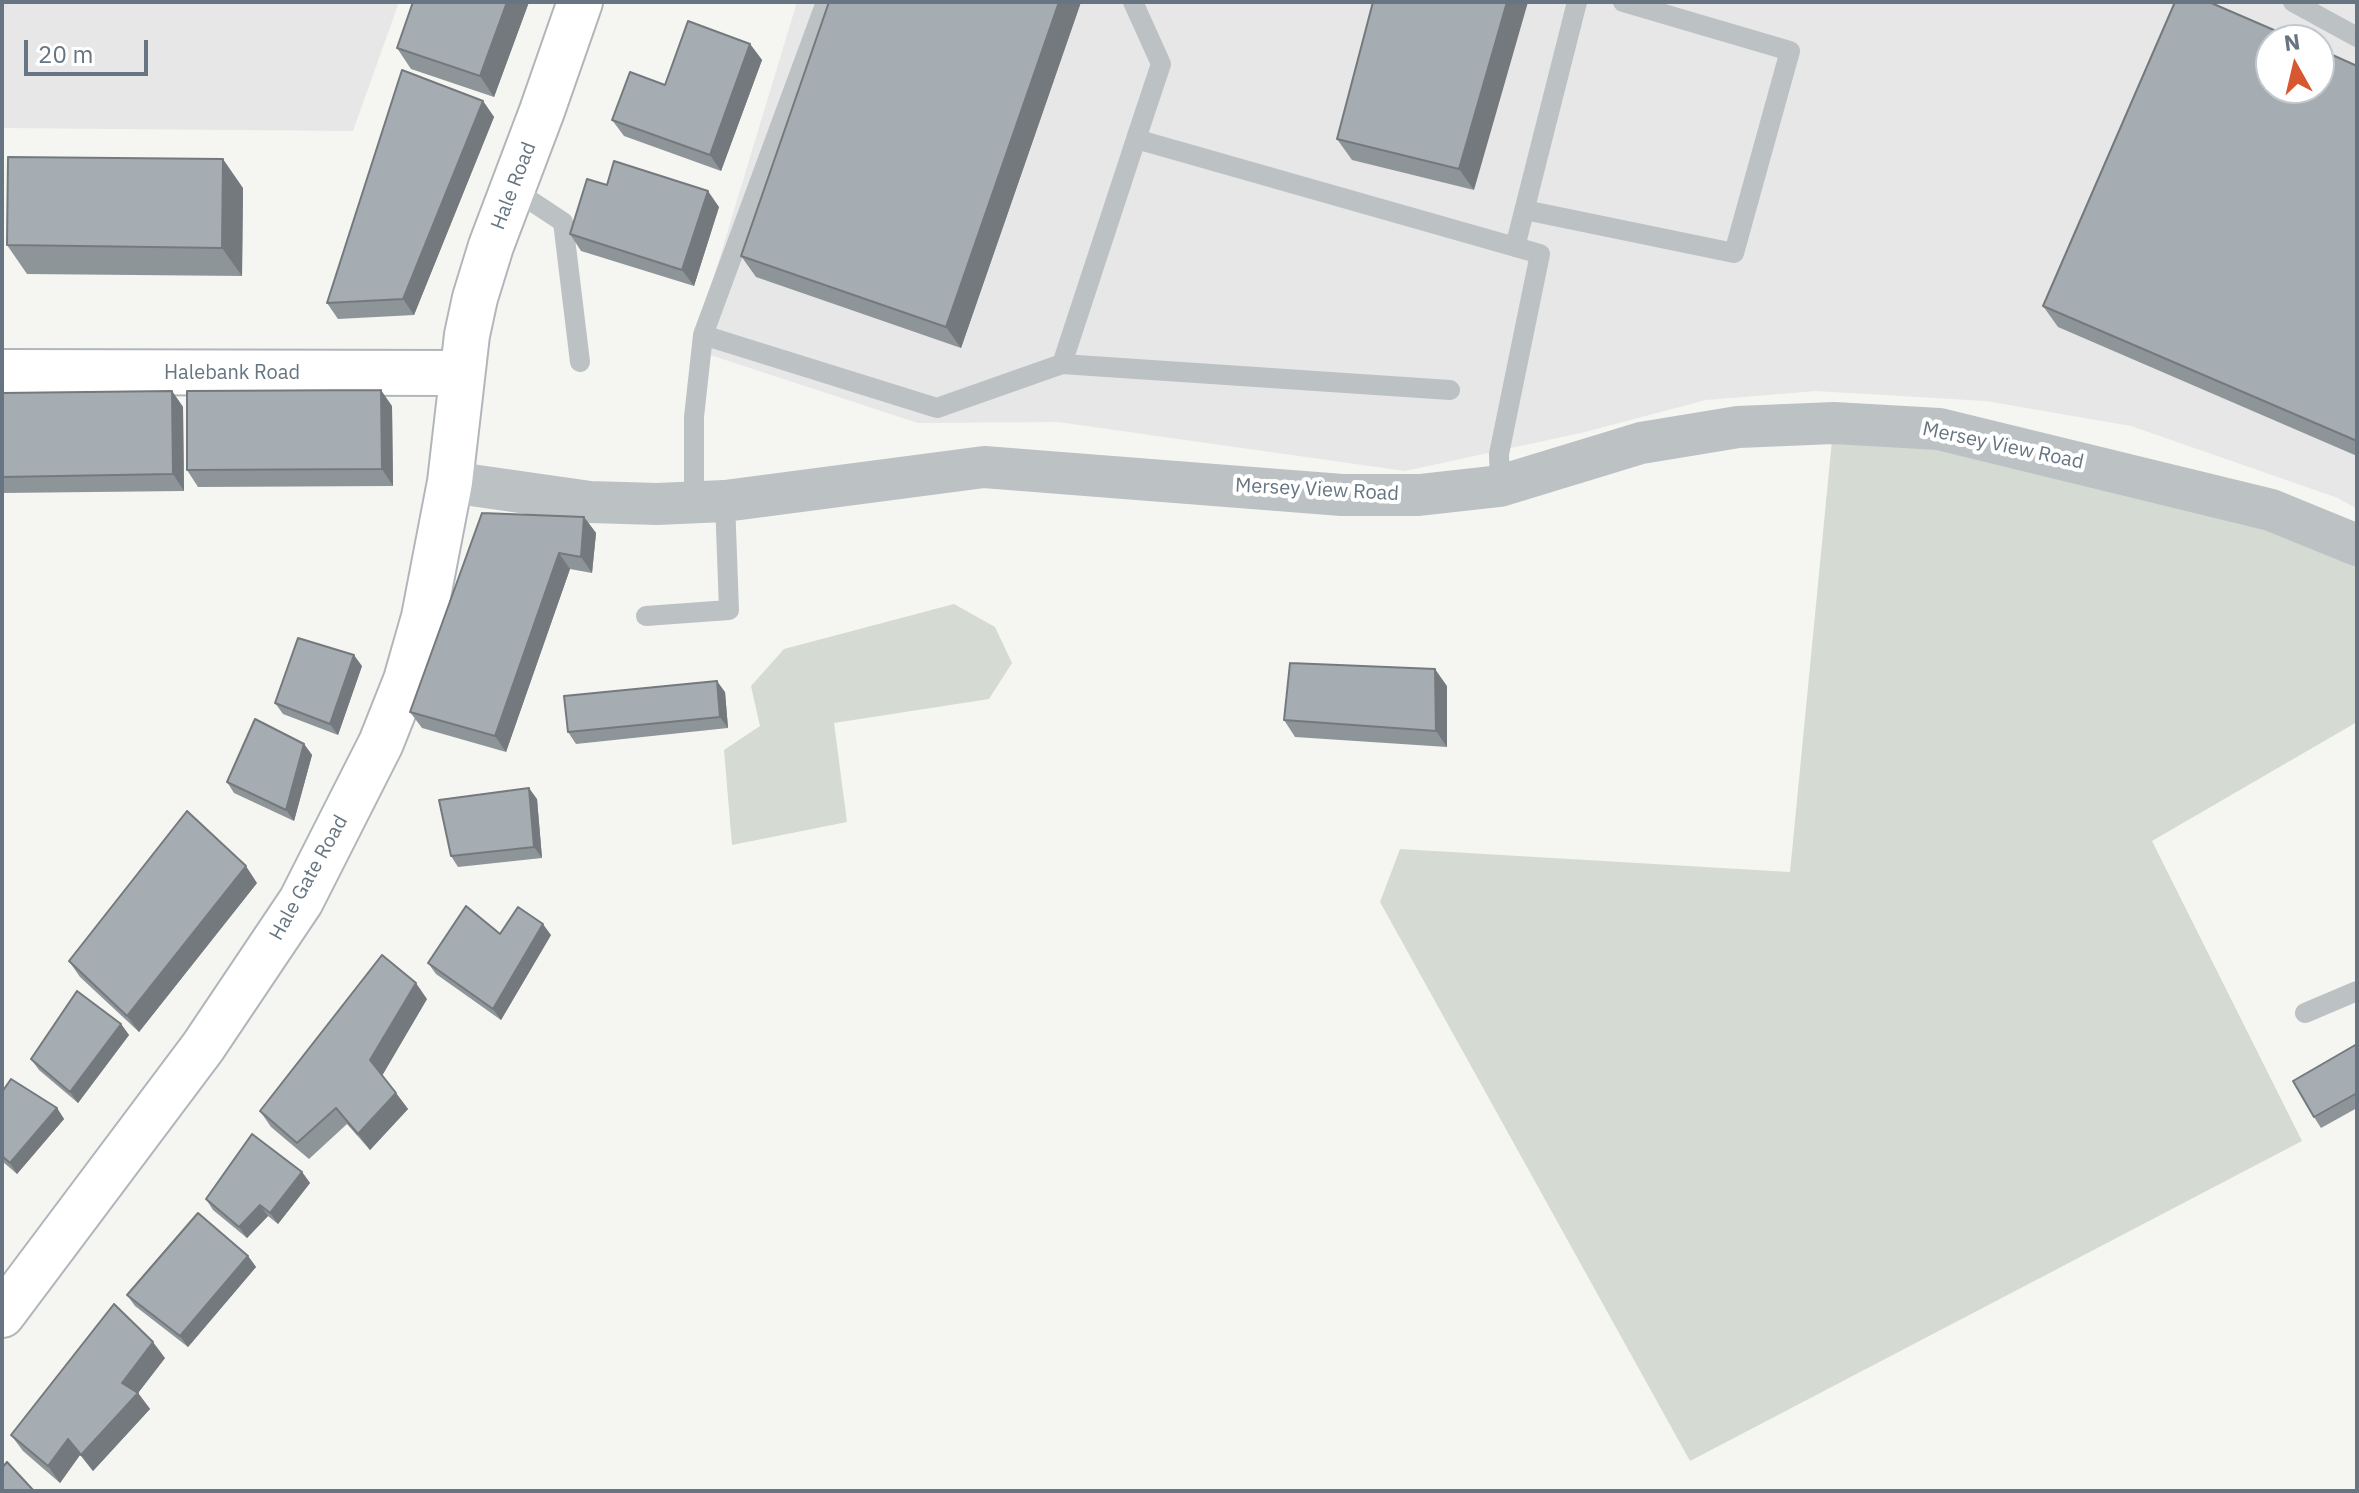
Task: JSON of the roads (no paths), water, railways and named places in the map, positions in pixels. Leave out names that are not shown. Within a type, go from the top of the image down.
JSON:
[{"type":"street","name":"Hale Road","points":[[462,373],[475,298],[580,2]]},
{"type":"street","name":"Halebank Road","points":[[2,372],[462,373]]},
{"type":"street","name":"Hale Gate Road","points":[[2,1315],[203,1047],[301,901],[381,743],[406,680],[424,617],[450,482],[462,373]]},
{"type":"street","name":"Mersey View Road","points":[[450,482],[590,502],[710,502],[984,467],[1342,495],[1419,495],[1500,486],[1641,443],[1738,427],[1834,423],[1939,429],[2271,510],[2357,545]]},
{"type":"lane","points":[[646,616],[729,610],[694,417],[703,335],[826,2]]},
{"type":"lane","points":[[1062,364],[1161,64],[1133,2]]},
{"type":"lane","points":[[1515,247],[1577,2]]},
{"type":"lane","points":[[1525,210],[1734,253],[1790,51],[1623,2]]},
{"type":"lane","points":[[2293,2],[2317,7],[2357,37]]},
{"type":"lane","points":[[1136,139],[1540,254],[1499,454],[1500,486]]},
{"type":"lane","points":[[513,189],[563,222],[580,362]]},
{"type":"lane","points":[[703,335],[937,408],[1062,364],[1450,390]]},
{"type":"lane","points":[[2305,1013],[2357,991]]}]
